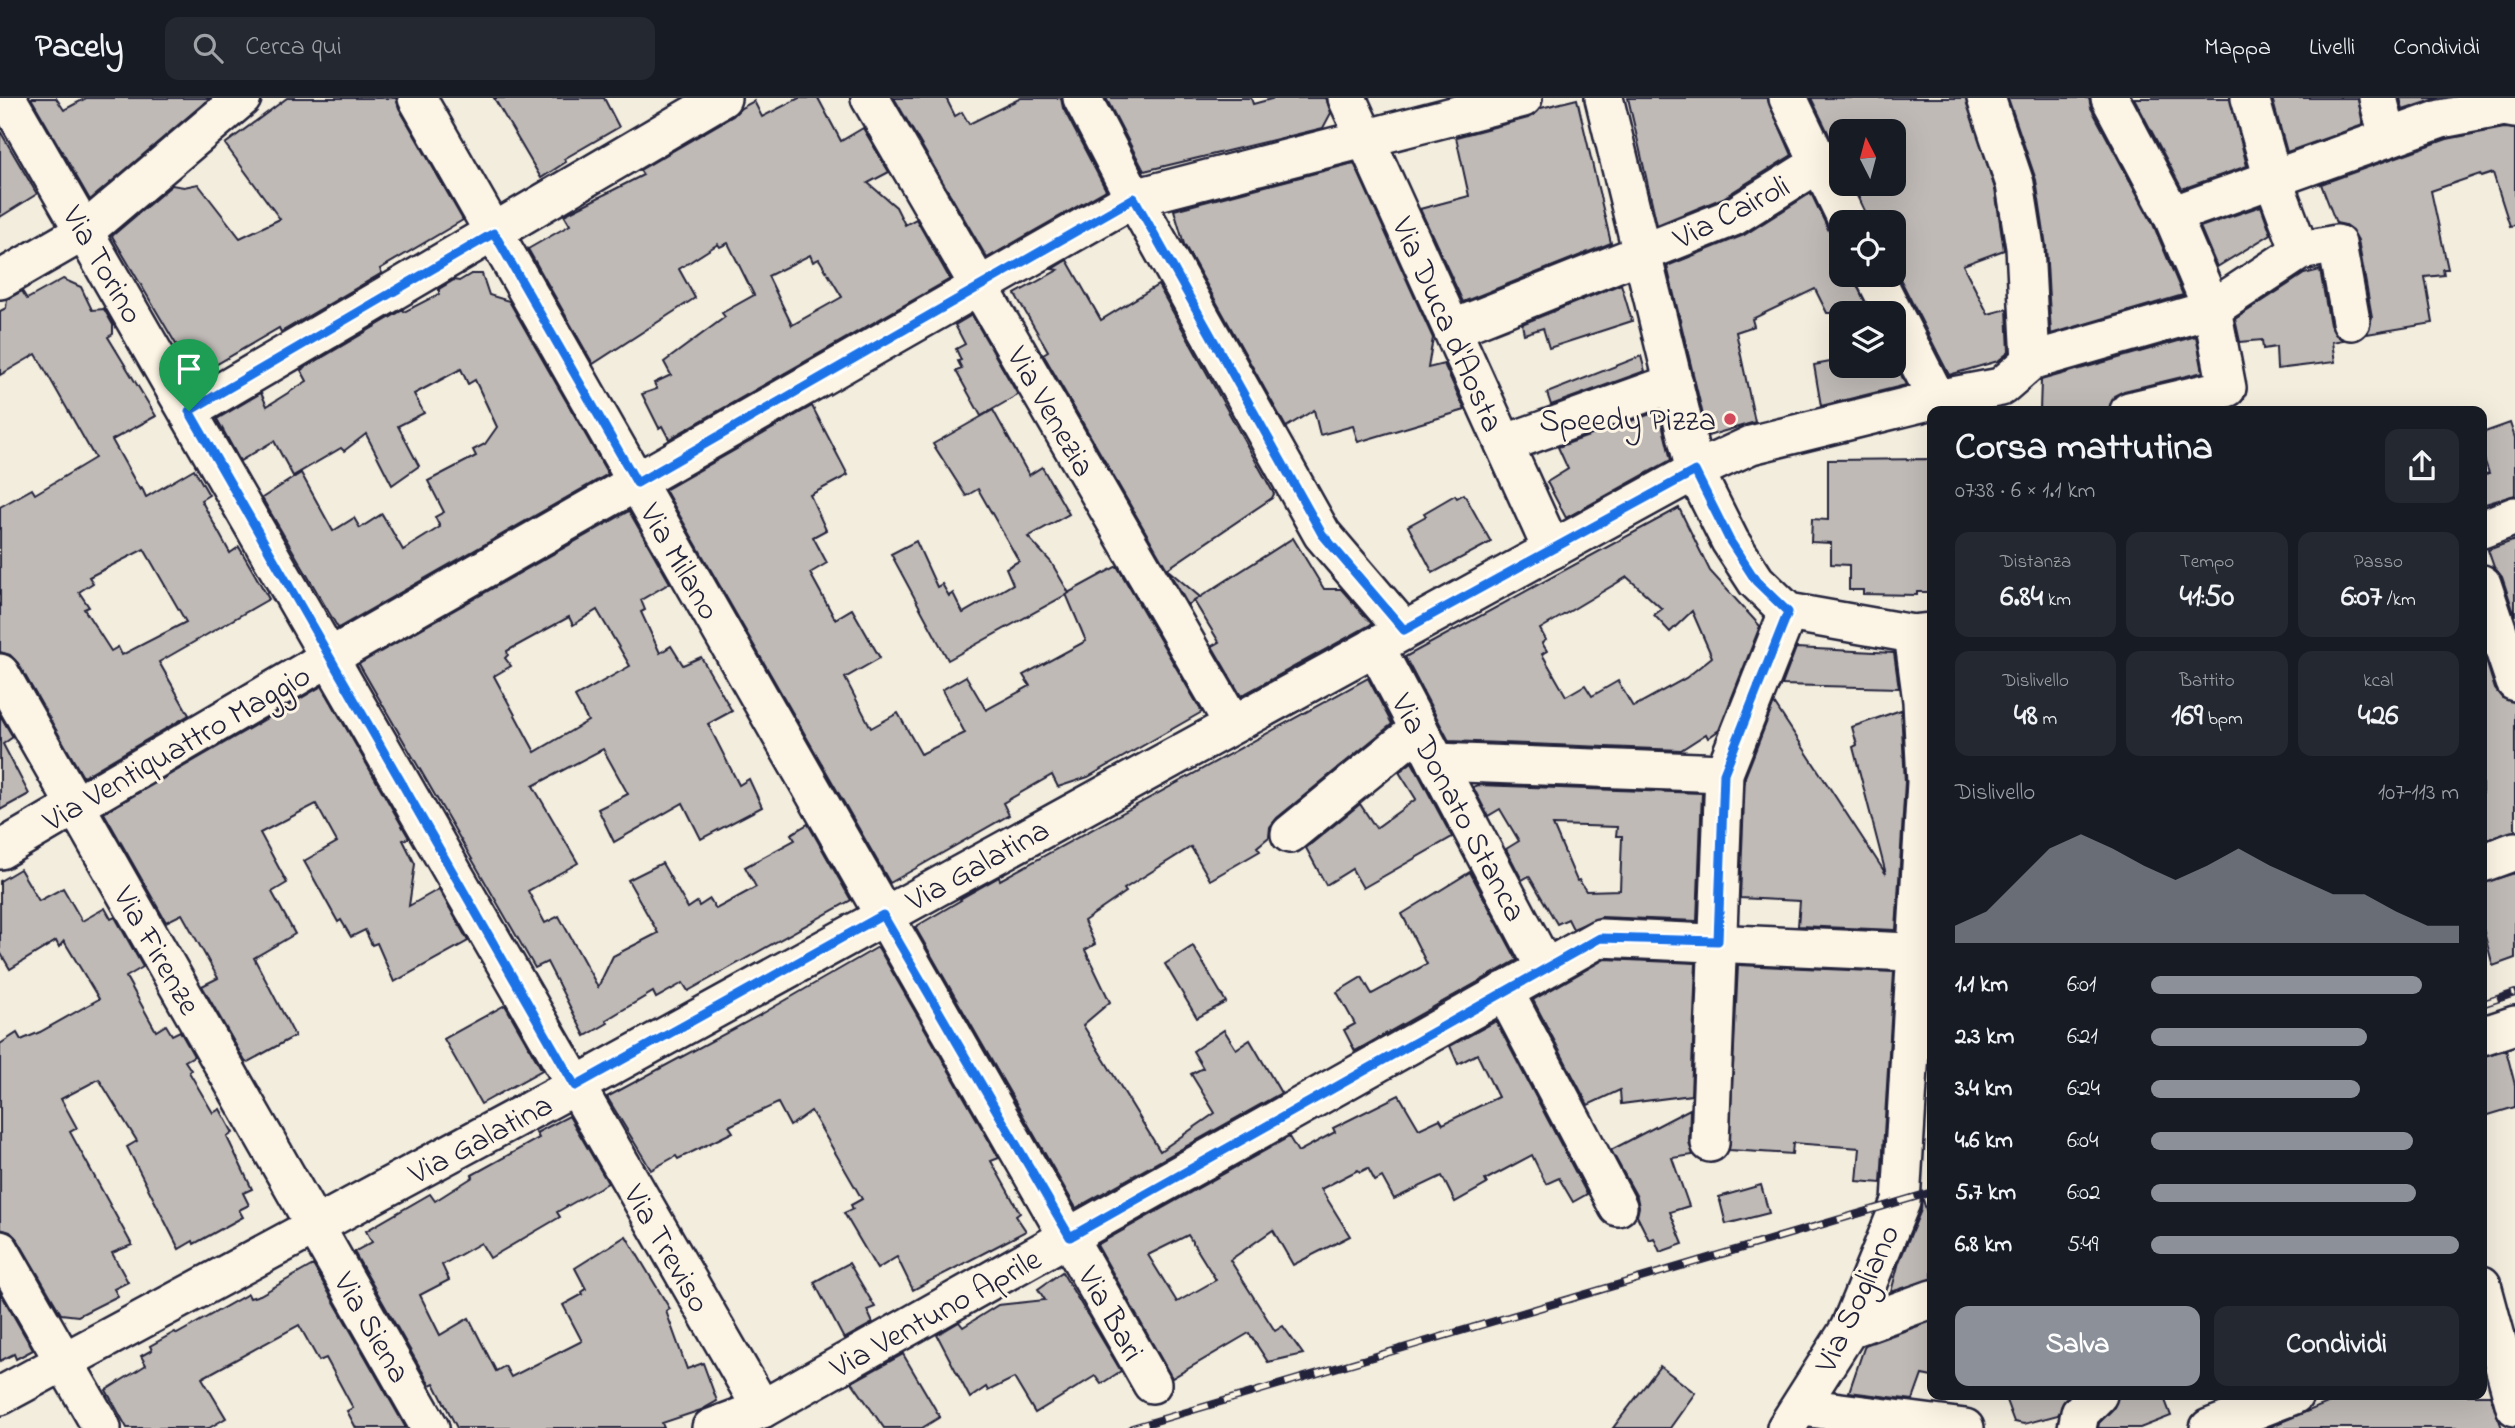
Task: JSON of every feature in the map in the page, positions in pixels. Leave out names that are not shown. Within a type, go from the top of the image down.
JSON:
[{"type":"street","name":"Via Torino","points":[[7,98],[575,1086]]},
{"type":"street","points":[[0,280],[85,231],[242,98]]},
{"type":"street","name":"Via Milano","points":[[417,98],[883,915]]},
{"type":"street","points":[[189,411],[722,98]]},
{"type":"street","name":"Via Venezia","points":[[870,98],[1233,724]]},
{"type":"street","name":"Via Donato Stanca","points":[[1082,98],[1134,198],[1322,534],[1390,638],[1419,729],[1545,968]]},
{"type":"street","name":"Via Duca d'Aosta","points":[[1347,98],[1552,550]]},
{"type":"street","name":"Via Ventiquattro Maggio","points":[[0,850],[330,657],[1134,198],[1523,98]]},
{"type":"street","points":[[1604,98],[1695,471],[1730,541],[1749,571],[1788,612],[1923,633]]},
{"type":"street","points":[[1788,98],[1842,210]]},
{"type":"street","points":[[1986,98],[2015,184],[2025,247],[2031,361],[2005,399]]},
{"type":"street","points":[[2110,98],[2172,215],[2212,309],[2227,388],[2150,406]]},
{"type":"street","points":[[2250,98],[2273,179],[2300,251]]},
{"type":"street","points":[[2378,98],[2388,138]]},
{"type":"street","points":[[2172,215],[2441,120],[2507,105]]},
{"type":"street","name":"Via Cairoli","points":[[1452,329],[1642,255],[1733,216],[1818,164]]},
{"type":"street","points":[[2031,361],[2212,309],[2300,251],[2337,244],[2351,321]]},
{"type":"street","points":[[1880,287],[1937,399]]},
{"type":"street","points":[[1504,444],[1674,383]]},
{"type":"street","name":"Via Galatina","points":[[0,1396],[575,1086],[1695,471],[1751,445],[1937,399],[2005,399]]},
{"type":"street","points":[[2487,527],[2515,516]]},
{"type":"street","points":[[2487,599],[2515,682]]},
{"type":"street","points":[[1710,1143],[1724,773],[1788,612]]},
{"type":"street","name":"Via Sogliano","points":[[1794,1417],[1849,1329],[1901,1202],[1925,953],[1923,633]]},
{"type":"street","name":"Via Firenze","points":[[0,673],[316,1227]]},
{"type":"street","points":[[1290,834],[1419,729]]},
{"type":"street","points":[[1436,762],[1724,773]]},
{"type":"street","points":[[2487,861],[2515,851]]},
{"type":"street","name":"Via Bari","points":[[883,915],[1152,1384]]},
{"type":"street","name":"Via Ventuno Aprile","points":[[711,1428],[762,1409],[1600,938],[1718,941],[1925,953]]},
{"type":"street","points":[[1504,991],[1618,1208]]},
{"type":"street","points":[[2487,1035],[2515,1025]]},
{"type":"street","name":"Via Treviso","points":[[575,1086],[762,1409]]},
{"type":"street","name":"Via Siena","points":[[316,1227],[430,1428]]},
{"type":"street","points":[[0,1250],[102,1428]]},
{"type":"street","points":[[1849,1329],[1927,1301]]},
{"type":"street","points":[[2492,1309],[2515,1407]]},
{"type":"street","points":[[2077,1428],[2080,1413],[2093,1400]]},
{"type":"street","points":[[2209,1428],[2281,1400]]},
{"type":"street","points":[[1794,1417],[1965,1428]]},
{"type":"building","points":[[31,98],[56,98],[64,110],[86,98],[210,98],[90,200]]},
{"type":"building","points":[[287,98],[396,98],[399,108],[463,220],[380,269],[382,273],[281,332],[279,328],[200,374],[193,373],[112,236],[172,185],[184,187],[198,184],[240,238],[280,219],[225,144]]},
{"type":"building","points":[[494,98],[604,98],[619,127],[564,159],[566,162],[541,178]]},
{"type":"building","points":[[799,98],[818,98],[841,141],[863,128],[889,172],[868,183],[896,207],[905,225],[916,219],[950,279],[669,439],[662,426],[659,428],[642,394],[657,389],[654,383],[671,375],[664,362],[725,317],[722,313],[754,295],[728,243],[720,247],[718,244],[679,269],[695,298],[593,364],[528,249],[570,225],[564,215],[643,175],[640,170],[733,116],[741,108],[754,101],[762,117]],"holes":[[[810,255],[813,262],[819,259],[842,297],[792,325],[768,276]]]},
{"type":"building","points":[[894,98],[946,98],[955,116],[962,112],[969,124],[1021,98],[1061,98],[1063,108],[1106,190],[987,258]]},
{"type":"building","points":[[1106,98],[1251,98],[1253,104],[1275,98],[1326,98],[1331,113],[1323,128],[1144,171]]},
{"type":"building","points":[[1628,98],[1767,98],[1792,155],[1723,198],[1657,225]]},
{"type":"building","points":[[1811,98],[1966,98],[1995,189],[2004,250],[1963,265],[1988,314],[2007,309],[2009,352],[1998,361],[1949,375],[1904,287],[1906,210],[1864,210],[1858,196],[1906,196],[1906,119],[1829,119],[1829,135]]},
{"type":"building","points":[[2008,98],[2089,98],[2091,108],[2153,224],[2183,295],[2051,334],[2046,246],[2036,180]]},
{"type":"building","points":[[2134,98],[2230,98],[2247,166],[2182,189]]},
{"type":"building","points":[[2272,98],[2358,98],[2363,125],[2287,152]]},
{"type":"building","points":[[2400,98],[2439,98],[2403,110]]},
{"type":"building","points":[[1577,99],[1611,243],[1463,302],[1420,209],[1469,196],[1456,137],[1528,118],[1541,108]]},
{"type":"building","points":[[2504,128],[2515,129],[2515,225],[2510,226],[2493,173],[2481,177],[2480,174],[2431,191],[2448,269],[2443,269],[2444,275],[2425,277],[2433,323],[2367,334],[2372,317],[2358,240],[2352,230],[2336,223],[2321,184],[2447,139]]},
{"type":"building","points":[[0,131],[37,194],[0,217]]},
{"type":"building","points":[[1354,163],[1433,338],[1428,368],[1444,364],[1465,410],[1358,442],[1353,426],[1320,435],[1314,410],[1286,427],[1184,244],[1174,210]]},
{"type":"building","points":[[1811,193],[1829,231],[1829,287],[1858,287],[1865,301],[1829,301],[1827,313],[1815,289],[1752,319],[1754,326],[1736,332],[1755,422],[1708,436],[1667,266],[1744,235]]},
{"type":"building","points":[[2261,206],[2271,234],[2217,267],[2200,227]]},
{"type":"building","points":[[1067,260],[1101,320],[1158,285],[1274,494],[1272,498],[1167,569],[1043,354],[1048,351],[1015,294],[1058,270],[1052,269]]},
{"type":"building","points":[[2320,270],[2330,325],[2335,334],[2343,340],[2332,342],[2335,362],[2277,369],[2276,347],[2263,349],[2262,340],[2240,342],[2235,319],[2304,274]]},
{"type":"building","points":[[471,274],[482,274],[489,295],[509,301],[608,474],[338,628],[262,498],[301,473],[333,531],[354,518],[360,528],[382,514],[403,550],[440,527],[435,517],[444,512],[428,481],[476,456],[473,450],[485,444],[497,427],[475,380],[468,384],[461,369],[414,394],[424,413],[398,426],[419,466],[392,485],[366,434],[344,451],[341,448],[293,476],[274,441],[240,461],[217,419],[261,393],[267,406],[307,381],[301,370],[403,310],[404,312],[439,294],[439,289],[454,280],[459,281]]},
{"type":"building","points":[[63,279],[81,287],[92,310],[104,309],[113,325],[113,334],[108,337],[156,416],[112,440],[140,490],[142,488],[146,497],[194,469],[209,495],[201,500],[230,553],[239,547],[269,599],[159,662],[189,715],[83,777],[18,663],[10,655],[0,652],[0,507],[32,489],[35,494],[95,458],[36,354],[0,375],[0,311],[6,308],[7,299],[22,291],[27,299]],"holes":[[[144,549],[186,622],[122,655],[118,647],[111,651],[84,609],[89,607],[79,592],[93,583],[89,577]]]},
{"type":"building","points":[[1621,284],[1632,321],[1549,348],[1543,328],[1524,334],[1522,324]]},
{"type":"building","points":[[972,315],[1018,395],[981,416],[956,371],[962,369],[956,349],[965,344],[955,325]]},
{"type":"building","points":[[2196,336],[2203,372],[2124,391],[2114,396],[2111,406],[2040,406],[2041,380]]},
{"type":"building","points":[[1641,356],[1645,371],[1551,405],[1547,393]]},
{"type":"building","points":[[1829,362],[1829,378],[1903,378],[1906,385],[1821,406],[1814,365]]},
{"type":"building","points":[[812,406],[848,475],[810,495],[826,530],[813,537],[827,563],[810,573],[835,619],[852,609],[880,658],[845,678],[871,728],[898,713],[921,754],[965,733],[942,690],[966,676],[986,710],[1030,686],[1023,675],[1086,641],[1066,594],[1117,566],[1202,712],[1088,777],[1058,787],[1052,775],[1003,803],[1009,815],[890,883],[665,490]]},
{"type":"building","points":[[993,410],[1029,475],[1042,467],[1069,514],[1028,537],[1051,562],[1069,593],[948,660],[891,554],[916,541],[937,587],[942,584],[949,596],[953,593],[963,613],[1013,584],[1006,568],[1019,561],[978,489],[966,496],[933,444]]},
{"type":"building","points":[[1659,411],[1671,460],[1566,518],[1547,482],[1568,469],[1558,447]]},
{"type":"building","points":[[2510,423],[2515,438],[2515,495],[2487,503],[2489,473],[2487,431]]},
{"type":"building","points":[[1927,459],[1927,592],[1917,592],[1917,595],[1863,594],[1863,590],[1849,590],[1849,565],[1831,564],[1831,543],[1811,542],[1812,519],[1828,520],[1828,460]]},
{"type":"building","points":[[1464,494],[1491,542],[1433,573],[1408,526],[1455,495],[1457,498]]},
{"type":"building","points":[[1679,508],[1710,571],[1760,626],[1719,730],[1708,738],[1706,734],[1681,750],[1449,741],[1405,657]],"holes":[[[1627,577],[1662,609],[1654,615],[1670,632],[1692,611],[1712,657],[1686,678],[1633,707],[1618,681],[1592,696],[1585,685],[1566,696],[1542,654],[1547,651],[1542,643],[1546,640],[1540,629]]]},
{"type":"building","points":[[629,511],[670,583],[641,600],[645,610],[641,612],[660,653],[671,646],[683,665],[701,657],[732,711],[708,724],[739,785],[749,779],[762,807],[701,839],[683,803],[614,842],[598,809],[628,794],[603,749],[533,786],[578,863],[528,891],[545,923],[559,916],[598,987],[613,956],[658,933],[628,880],[662,863],[688,908],[697,902],[699,906],[710,899],[716,909],[756,887],[745,867],[795,840],[791,834],[808,824],[851,900],[688,991],[683,983],[656,998],[653,992],[585,1036],[547,962],[535,968],[359,664]],"holes":[[[597,610],[630,666],[575,697],[588,721],[535,752],[494,676],[511,666],[505,658],[507,651],[569,617],[573,625]]]},
{"type":"building","points":[[1293,538],[1324,589],[1341,589],[1372,624],[1241,696],[1212,646],[1219,642],[1194,601]]},
{"type":"building","points":[[2515,540],[2515,616],[2502,577],[2494,567],[2488,550]]},
{"type":"building","points":[[1168,570],[1200,597],[1188,605]]},
{"type":"building","points":[[1796,648],[1894,653],[1899,688],[1782,685]]},
{"type":"building","points":[[2487,664],[2495,689],[2502,698],[2515,702],[2515,831],[2487,839]]},
{"type":"building","points":[[1368,678],[1392,724],[1277,818],[1270,827],[1269,837],[1257,847],[1260,851],[1210,880],[1191,847],[1124,889],[1126,892],[1084,921],[1095,944],[1085,950],[1110,1002],[1083,1025],[1160,1151],[1215,1113],[1191,1074],[1203,1068],[1193,1051],[1224,1030],[1236,1049],[1250,1040],[1281,1093],[1076,1208],[915,927],[999,877],[1000,880]]},
{"type":"building","points":[[322,686],[409,838],[403,840],[415,864],[409,906],[439,889],[468,941],[394,982],[377,943],[372,945],[365,930],[351,937],[341,920],[338,922],[304,861],[337,842],[316,804],[260,833],[287,883],[272,892],[295,934],[254,958],[295,1036],[246,1063],[202,986],[218,978],[182,914],[166,922],[104,813]]},
{"type":"building","points":[[1774,703],[1886,874],[1853,747],[1857,745],[1852,727],[1901,710],[1905,782],[1896,930],[1798,926],[1800,901],[1740,898],[1745,777]]},
{"type":"building","points":[[0,715],[13,737],[3,744],[29,794],[0,810]]},
{"type":"building","points":[[1412,762],[1452,837],[1363,888],[1352,869],[1326,885],[1306,848],[1360,804],[1376,828],[1416,799],[1399,772]]},
{"type":"building","points":[[1477,785],[1702,793],[1697,921],[1601,917],[1573,929],[1568,919],[1557,924],[1529,876],[1522,880],[1506,849],[1519,841],[1500,809],[1488,816],[1473,787]],"holes":[[[1553,825],[1617,827],[1616,836],[1622,836],[1620,890],[1586,891],[1579,880],[1577,881]]]},
{"type":"building","points":[[20,869],[39,901],[63,888],[82,921],[105,908],[111,919],[115,917],[143,967],[126,977],[156,1031],[166,1025],[172,1035],[180,1031],[194,1056],[185,1061],[191,1070],[189,1072],[213,1113],[220,1109],[233,1133],[227,1137],[252,1189],[243,1193],[249,1205],[239,1210],[243,1217],[194,1244],[193,1241],[179,1249],[127,1147],[137,1141],[99,1079],[61,1099],[77,1128],[70,1132],[132,1245],[112,1253],[128,1282],[114,1289],[118,1296],[78,1316],[61,1314],[18,1240],[10,1232],[0,1229],[0,1044],[17,1033],[21,1040],[40,1032],[99,999],[64,941],[59,947],[56,941],[10,969],[0,952],[0,881]]},
{"type":"building","points":[[1470,872],[1517,960],[1355,1051],[1344,1030],[1355,1024],[1337,992],[1362,977],[1372,994],[1427,964],[1402,914]]},
{"type":"building","points":[[2515,873],[2515,958],[2493,966],[2487,944],[2487,881]]},
{"type":"building","points":[[1193,946],[1226,1002],[1197,1018],[1165,964]]},
{"type":"building","points":[[878,947],[999,1158],[991,1161],[1020,1213],[1016,1216],[1026,1231],[913,1290],[897,1257],[877,1269],[844,1213],[853,1209],[851,1205],[862,1199],[811,1111],[790,1126],[778,1103],[729,1126],[733,1132],[678,1159],[676,1156],[651,1170],[607,1097],[760,1015]]},
{"type":"building","points":[[1605,959],[1696,963],[1691,1095],[1621,1104],[1620,1090],[1588,1105],[1533,1000]]},
{"type":"building","points":[[1738,965],[1894,972],[1881,1183],[1857,1181],[1860,1148],[1793,1143],[1792,1154],[1729,1150]]},
{"type":"building","points":[[505,1005],[542,1070],[481,1104],[444,1039]]},
{"type":"building","points":[[1496,1021],[1587,1194],[1573,1202],[1559,1178],[1546,1184],[1532,1155],[1485,1180],[1487,1184],[1455,1202],[1442,1176],[1394,1199],[1382,1177],[1375,1181],[1368,1168],[1360,1172],[1358,1170],[1321,1189],[1350,1236],[1293,1265],[1273,1230],[1230,1260],[1275,1331],[1283,1326],[1303,1354],[1268,1362],[1249,1333],[1172,1378],[1097,1245],[1289,1137],[1298,1152],[1335,1132],[1333,1128],[1399,1095],[1419,1129],[1440,1119],[1443,1124],[1498,1097],[1477,1054],[1458,1064],[1450,1046]],"holes":[[[1188,1235],[1216,1280],[1177,1302],[1148,1255]]]},
{"type":"building","points":[[2506,1050],[2515,1085],[2515,1107],[2487,1115],[2487,1055]]},
{"type":"building","points":[[1690,1109],[1689,1142],[1693,1155],[1672,1158],[1689,1206],[1670,1212],[1683,1244],[1660,1252],[1654,1238],[1649,1240],[1637,1216],[1637,1197],[1611,1150]]},
{"type":"building","points":[[569,1116],[608,1183],[557,1212],[560,1217],[490,1258],[481,1243],[442,1265],[449,1280],[420,1295],[440,1335],[469,1318],[496,1371],[505,1366],[511,1377],[582,1341],[563,1305],[583,1294],[586,1289],[575,1268],[626,1236],[670,1309],[666,1311],[687,1369],[703,1363],[717,1401],[701,1410],[662,1423],[664,1428],[457,1428],[434,1383],[430,1385],[354,1252],[372,1242],[366,1231],[430,1194],[435,1201],[473,1177],[472,1175],[539,1138],[536,1133]]},
{"type":"building","points":[[1761,1185],[1769,1213],[1726,1224],[1719,1197]]},
{"type":"building","points":[[1922,1196],[1927,1213],[1927,1281],[1891,1292],[1899,1262],[1921,1210]]},
{"type":"building","points":[[849,1263],[875,1307],[867,1310],[873,1323],[844,1339],[814,1282]]},
{"type":"building","points":[[313,1265],[406,1428],[356,1428],[347,1411],[353,1408],[326,1358],[319,1361],[299,1325],[202,1378],[226,1418],[209,1428],[127,1428],[106,1390],[146,1365],[141,1356],[152,1350],[150,1346],[248,1294],[250,1298],[260,1295]]},
{"type":"building","points":[[1062,1272],[1121,1371],[1101,1384],[1095,1376],[1035,1413],[1014,1378],[988,1391],[986,1387],[970,1398],[937,1335],[959,1322],[963,1327],[998,1305],[1045,1300],[1038,1289]]},
{"type":"building","points":[[0,1292],[33,1350],[16,1359],[14,1354],[0,1361]]},
{"type":"building","points":[[1927,1323],[1927,1376],[1922,1375],[1913,1400],[1849,1392],[1865,1345]]},
{"type":"building","points":[[903,1354],[940,1417],[922,1428],[884,1428],[852,1382]]},
{"type":"building","points":[[1660,1366],[1695,1393],[1670,1428],[1613,1428]]},
{"type":"building","points":[[2487,1395],[2490,1395],[2502,1428],[2267,1428],[2335,1400],[2487,1400]]},
{"type":"building","points":[[2006,1400],[2066,1400],[2058,1415],[2024,1424],[2014,1422]]},
{"type":"building","points":[[2116,1400],[2165,1400],[2171,1416],[2140,1428],[2098,1428],[2099,1423],[2113,1409]]},
{"type":"railway","points":[[2487,1002],[2515,993]]},
{"type":"railway","points":[[1132,1428],[1927,1193]]},
{"type":"place","name":"Speedy Pizza","points":[[1730,419]]},
{"type":"route","points":[[1134,198],[1322,534],[1404,630],[1695,471],[1730,541],[1756,581],[1788,612],[1724,773],[1718,941],[1600,938],[1070,1237],[883,915],[575,1086],[189,411],[494,233],[637,483],[1134,198]]}]
